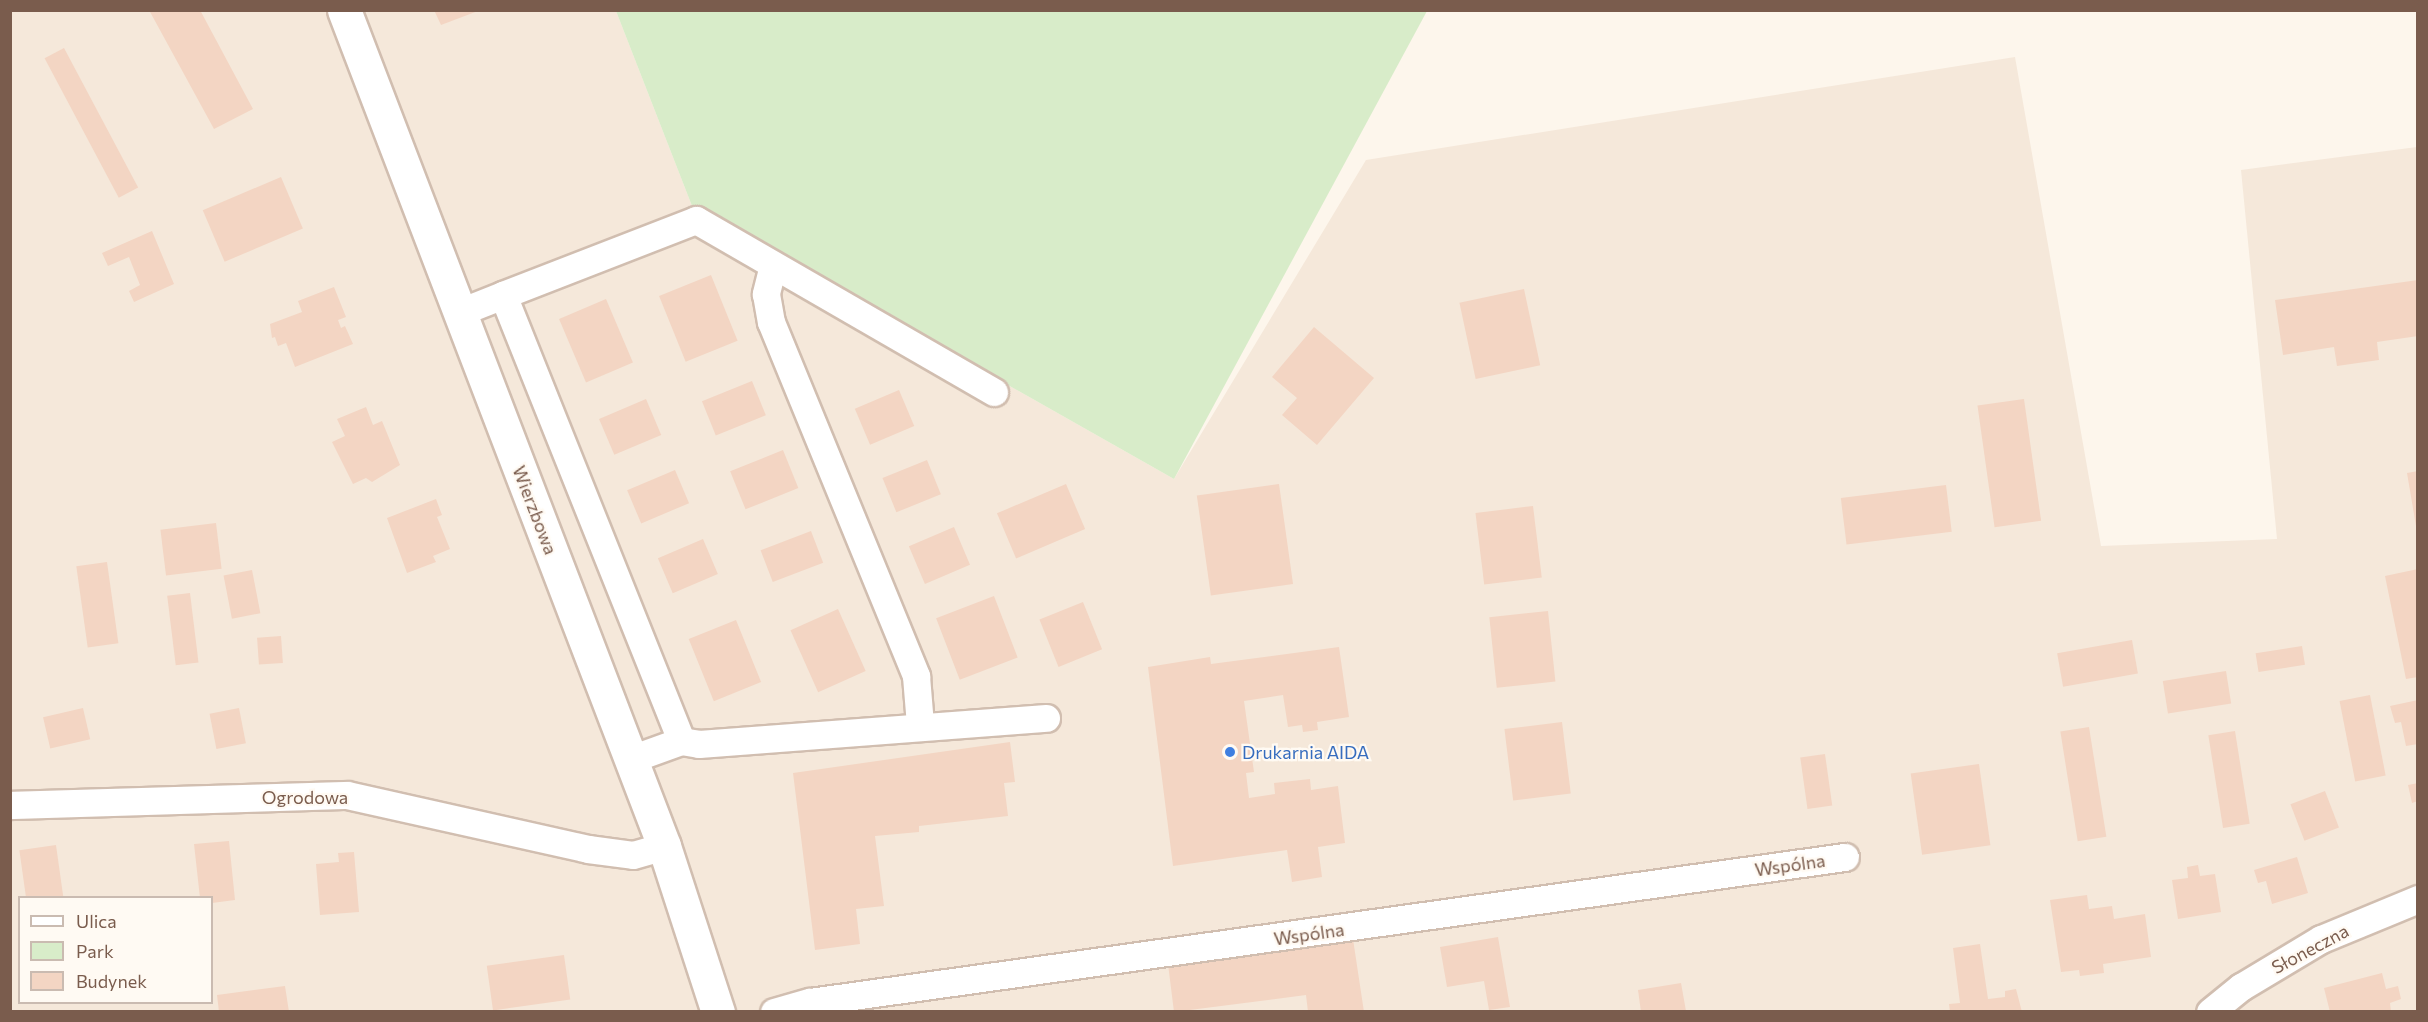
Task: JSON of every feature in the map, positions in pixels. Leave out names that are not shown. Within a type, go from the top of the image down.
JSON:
[{"type":"street","name":"Wierzbowa","points":[[344,10],[631,759],[663,846],[718,1011]]},
{"type":"street","points":[[460,312],[696,220],[994,392]]},
{"type":"street","points":[[773,265],[766,294],[771,322],[916,676],[920,725]]},
{"type":"street","points":[[503,295],[681,741]]},
{"type":"street","points":[[631,759],[681,741],[699,744],[920,725],[1046,718]]},
{"type":"street","name":"Ogrodowa","points":[[10,805],[347,795],[588,849],[633,855],[663,846]]},
{"type":"street","name":"Wspólna","points":[[774,1011],[810,1002],[1845,857]]},
{"type":"street","name":"Słoneczna","points":[[2210,1011],[2241,987],[2321,939],[2418,899]]},
{"type":"shaded area","points":[[10,11],[616,11],[692,206],[1174,479],[1366,160],[2015,57],[2101,546],[2277,539],[2241,170],[2417,147],[2417,1011],[11,1011]]},
{"type":"green space","points":[[616,11],[1427,11],[1174,479],[692,206]]},
{"type":"building","points":[[149,10],[200,10],[253,109],[214,129]]},
{"type":"building","points":[[434,10],[478,10],[478,11],[441,25]]},
{"type":"building","points":[[64,48],[138,188],[119,198],[45,58]]},
{"type":"building","points":[[281,177],[303,229],[225,262],[203,210]]},
{"type":"building","points":[[152,231],[174,284],[134,302],[129,291],[140,285],[129,257],[108,266],[102,253]]},
{"type":"building","points":[[711,275],[738,341],[686,362],[659,296]]},
{"type":"building","points":[[2418,280],[2418,336],[2377,342],[2379,360],[2337,366],[2334,347],[2283,355],[2275,300]]},
{"type":"building","points":[[334,287],[346,317],[338,320],[341,328],[345,326],[353,344],[295,367],[286,343],[278,346],[275,337],[272,338],[270,324],[302,312],[298,301]]},
{"type":"building","points":[[1524,289],[1540,365],[1476,379],[1459,303]]},
{"type":"building","points":[[606,299],[633,363],[586,382],[559,319]]},
{"type":"building","points":[[1314,327],[1374,378],[1317,445],[1282,415],[1297,398],[1272,377]]},
{"type":"building","points":[[752,381],[766,415],[716,436],[702,401]]},
{"type":"building","points":[[899,390],[914,426],[870,445],[855,409]]},
{"type":"building","points":[[646,399],[661,435],[614,455],[599,419]]},
{"type":"building","points":[[2024,399],[2041,521],[1995,527],[1977,406]]},
{"type":"building","points":[[366,407],[373,425],[382,421],[400,465],[372,482],[366,478],[353,484],[332,442],[345,436],[337,419]]},
{"type":"building","points":[[783,450],[798,488],[746,509],[730,471]]},
{"type":"building","points":[[927,460],[941,494],[896,512],[882,478]]},
{"type":"building","points":[[675,470],[689,503],[641,523],[627,490]]},
{"type":"building","points":[[2418,471],[2418,526],[2416,526],[2407,473]]},
{"type":"building","points":[[1066,484],[1085,529],[1016,558],[997,513]]},
{"type":"building","points":[[1279,484],[1293,584],[1211,596],[1197,496]]},
{"type":"building","points":[[1946,485],[1952,532],[1847,545],[1841,498]]},
{"type":"building","points":[[436,499],[442,515],[437,517],[450,549],[433,556],[436,562],[407,573],[387,518]]},
{"type":"building","points":[[1533,506],[1542,577],[1484,585],[1475,513]]},
{"type":"building","points":[[216,523],[222,569],[166,575],[160,530]]},
{"type":"building","points":[[954,527],[970,565],[925,584],[909,546]]},
{"type":"building","points":[[811,531],[823,563],[773,582],[761,550]]},
{"type":"building","points":[[703,539],[718,574],[673,593],[658,558]]},
{"type":"building","points":[[107,562],[118,643],[88,648],[76,566]]},
{"type":"building","points":[[2418,569],[2418,677],[2406,679],[2385,576]]},
{"type":"building","points":[[252,570],[260,613],[232,619],[224,576]]},
{"type":"building","points":[[190,593],[199,662],[176,665],[167,596]]},
{"type":"building","points":[[994,596],[1018,658],[960,680],[936,618]]},
{"type":"building","points":[[1083,602],[1102,649],[1059,667],[1039,620]]},
{"type":"building","points":[[838,609],[866,671],[818,692],[790,630]]},
{"type":"building","points":[[1548,611],[1555,682],[1497,688],[1489,617]]},
{"type":"building","points":[[736,620],[761,682],[714,701],[689,639]]},
{"type":"building","points":[[281,636],[283,663],[259,665],[257,638]]},
{"type":"building","points":[[2132,640],[2138,673],[2063,687],[2057,653]]},
{"type":"building","points":[[2302,646],[2305,665],[2259,672],[2256,653]]},
{"type":"building","name":"Drukarnia AIDA","points":[[1339,647],[1349,717],[1317,722],[1318,730],[1303,732],[1302,725],[1288,727],[1283,695],[1244,701],[1254,772],[1246,773],[1249,798],[1275,794],[1274,783],[1310,779],[1311,790],[1338,786],[1345,843],[1318,847],[1322,877],[1292,882],[1287,850],[1173,866],[1148,667],[1210,657],[1211,664]]},
{"type":"building","points":[[2226,671],[2231,704],[2168,714],[2163,681]]},
{"type":"building","points":[[2370,695],[2386,775],[2355,781],[2340,701]]},
{"type":"building","points":[[2418,700],[2418,744],[2406,746],[2401,722],[2395,723],[2390,706]]},
{"type":"building","points":[[83,708],[90,739],[50,748],[43,717]]},
{"type":"building","points":[[239,708],[246,743],[216,749],[210,714]]},
{"type":"building","points":[[1562,722],[1571,793],[1513,801],[1504,729]]},
{"type":"building","points":[[2089,727],[2106,837],[2078,841],[2060,732]]},
{"type":"building","points":[[2235,731],[2250,824],[2223,828],[2208,735]]},
{"type":"building","points":[[1010,742],[1015,782],[1004,783],[1008,816],[919,826],[919,832],[875,836],[884,906],[856,909],[860,944],[815,950],[793,773]]},
{"type":"building","points":[[1825,754],[1832,805],[1807,809],[1800,757]]},
{"type":"building","points":[[1979,764],[1990,845],[1922,855],[1911,774]]},
{"type":"building","points":[[2418,783],[2418,801],[2412,803],[2408,785]]},
{"type":"building","points":[[2325,791],[2339,827],[2304,841],[2290,804]]},
{"type":"building","points":[[229,841],[235,900],[213,903],[213,896],[200,896],[194,844]]},
{"type":"building","points":[[56,845],[63,896],[26,896],[19,850]]},
{"type":"building","points":[[354,852],[359,912],[320,915],[316,864],[339,862],[338,853]]},
{"type":"building","points":[[2297,857],[2308,893],[2272,904],[2266,881],[2258,883],[2254,870]]},
{"type":"building","points":[[2198,865],[2200,876],[2215,874],[2221,912],[2178,919],[2172,880],[2188,878],[2187,867]]},
{"type":"building","points":[[2087,895],[2089,909],[2112,906],[2114,919],[2145,914],[2151,957],[2103,964],[2104,973],[2080,976],[2079,970],[2061,972],[2050,900]]},
{"type":"building","points":[[1498,937],[1510,1007],[1489,1010],[1484,981],[1447,987],[1440,947]]},
{"type":"building","points":[[1353,939],[1364,1012],[1308,1012],[1306,995],[1174,1012],[1168,964]]},
{"type":"building","points":[[1980,944],[1988,999],[2005,997],[2005,991],[2016,989],[2022,1012],[1950,1012],[1949,1004],[1960,1003],[1953,948]]},
{"type":"building","points":[[564,955],[570,1000],[493,1010],[487,966]]},
{"type":"building","points":[[2382,973],[2386,989],[2398,986],[2401,999],[2390,1003],[2391,1012],[2330,1012],[2324,988]]},
{"type":"building","points":[[1681,983],[1686,1011],[1641,1012],[1638,990]]},
{"type":"building","points":[[285,986],[289,1012],[219,1012],[217,995]]},
{"type":"place","name":"Drukarnia AIDA","points":[[1230,752]]}]
